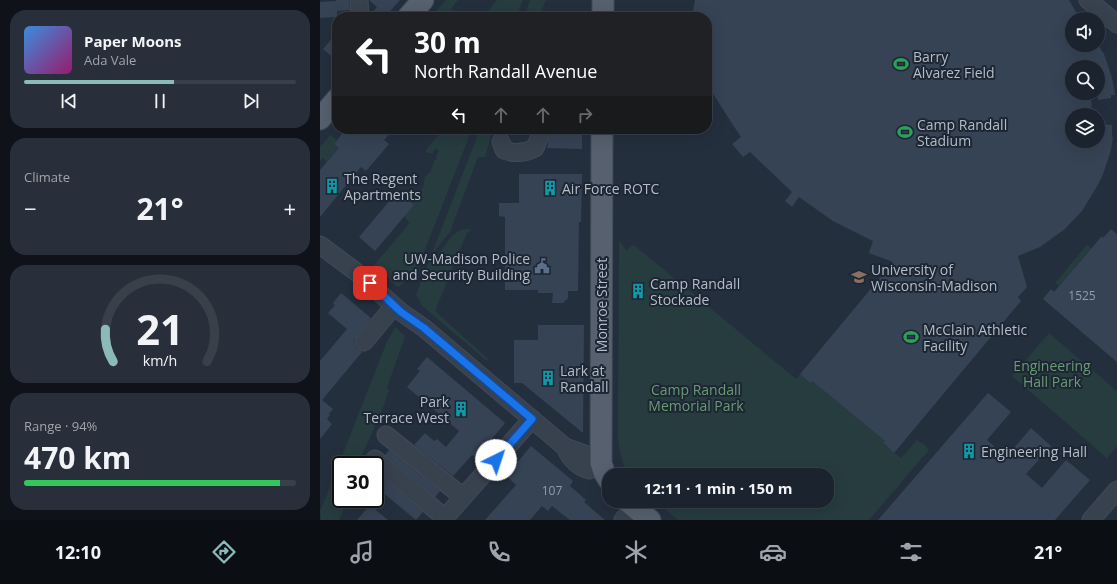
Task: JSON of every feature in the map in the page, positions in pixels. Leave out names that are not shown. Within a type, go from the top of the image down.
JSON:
[{"type":"main road","points":[[412,12],[423,0]]},
{"type":"main road","points":[[603,0],[603,12]]},
{"type":"main road","points":[[320,119],[332,106]]},
{"type":"main road","name":"Monroe Street","points":[[602,134],[605,468]]},
{"type":"street","points":[[359,0],[360,12]]},
{"type":"street","points":[[1088,0],[1117,24]]},
{"type":"street","points":[[501,142],[504,150],[509,152],[525,152],[534,148],[540,136]]},
{"type":"street","points":[[320,245],[355,271],[394,306],[430,333],[565,447],[587,455],[602,469]]},
{"type":"street","points":[[364,342],[394,306]]},
{"type":"street","points":[[384,467],[444,519],[532,419]]},
{"type":"street","points":[[386,435],[463,497]]},
{"type":"street","points":[[1091,520],[1117,490]]},
{"type":"green space","points":[[446,0],[458,0],[451,9],[454,12],[435,12]]},
{"type":"green space","points":[[497,0],[523,0],[518,12],[491,12],[489,10]]},
{"type":"green space","points":[[530,0],[546,0],[541,12],[526,12]]},
{"type":"green space","points":[[440,134],[470,134],[418,268],[409,279],[398,287],[374,265],[410,223],[404,216],[414,205],[411,202],[423,187],[425,177],[431,171],[439,151],[435,148],[433,153],[428,153],[425,151]]},
{"type":"green space","points":[[478,134],[492,134],[485,157],[478,157],[450,232],[430,259],[436,256],[456,233],[462,230],[470,229],[435,311],[488,359],[487,361],[420,304],[421,302],[416,295]]},
{"type":"green space","points":[[330,135],[337,140],[334,144],[339,148],[327,162],[323,158],[320,161],[320,147]]},
{"type":"green space","name":"Camp Randall Memorial Park","points":[[619,240],[626,250],[634,245],[796,379],[800,374],[810,383],[812,381],[885,441],[883,444],[901,458],[917,440],[925,445],[929,450],[869,520],[678,520],[663,508],[834,508],[834,468],[625,468],[621,457],[618,437]]},
{"type":"green space","points":[[1087,245],[1091,248],[1059,286],[1055,283]]},
{"type":"green space","points":[[395,327],[405,336],[387,388],[389,390],[381,413],[361,456],[342,456],[386,344]]},
{"type":"green space","name":"Engineering Hall Park","points":[[1049,333],[1117,391],[1117,446],[1107,458],[1012,376]]},
{"type":"green space","points":[[332,481],[332,508],[344,508],[339,520],[321,520],[320,512]]},
{"type":"building","points":[[349,0],[350,10],[332,12],[332,17],[320,18],[320,2]]},
{"type":"building","points":[[369,0],[400,0],[389,12],[373,12],[377,7]]},
{"type":"building","name":"Camp Randall Stadium","points":[[695,0],[1069,0],[1076,12],[1065,12],[1065,52],[1103,52],[1104,54],[1112,78],[1115,95],[1111,95],[1111,98],[1105,99],[1105,60],[1065,60],[1065,100],[1091,100],[1092,108],[1065,108],[1065,148],[1105,148],[1105,124],[1112,125],[1113,137],[1111,150],[1102,177],[1082,211],[1065,229],[1040,247],[1018,256],[1027,287],[1018,297],[1021,301],[894,453],[883,443],[885,441],[812,381],[810,383],[800,374],[893,262],[869,253],[873,241],[833,221],[799,197],[792,207],[785,201],[792,192],[750,152],[743,157],[732,144],[741,137],[712,92],[712,12],[693,12]]},
{"type":"building","points":[[332,39],[332,57],[323,49]]},
{"type":"building","name":"The Regent Apartments","points":[[342,134],[389,134],[384,140],[389,144],[366,171],[361,167],[320,217],[320,170],[339,148],[334,144]]},
{"type":"building","points":[[582,134],[582,149],[547,148],[550,135]]},
{"type":"building","name":"UW-Madison Police and Security Building","points":[[519,174],[582,174],[581,222],[579,222],[578,291],[568,291],[568,298],[563,303],[552,303],[553,293],[538,293],[538,290],[505,290],[505,217],[499,216],[499,203],[519,203]]},
{"type":"building","points":[[398,191],[414,205],[375,251],[359,237]]},
{"type":"building","points":[[1111,229],[1117,234],[1117,362],[1043,299],[1051,289],[1054,292],[1102,236],[1103,238]]},
{"type":"building","points":[[341,293],[371,318],[354,340],[357,349],[362,352],[322,400],[333,409],[327,419],[332,424],[320,439],[320,361],[347,329],[328,313],[335,305],[333,303]]},
{"type":"building","name":"Lark at Randall","points":[[538,325],[584,325],[583,433],[522,383],[514,383],[514,340],[538,340]]},
{"type":"building","name":"Park Terrace West","points":[[427,357],[505,423],[476,458],[472,455],[453,476],[414,445],[425,433],[434,441],[437,439],[446,447],[459,431],[407,387],[420,371],[417,369]]},
{"type":"building","name":"Engineering Hall","points":[[988,393],[1011,412],[987,440],[1006,457],[1031,428],[1051,446],[1026,474],[1042,488],[1066,460],[1090,480],[1055,520],[878,520]]},
{"type":"building","points":[[531,446],[573,481],[570,486],[586,500],[584,502],[605,520],[570,520],[552,506],[548,511],[542,506],[530,520],[485,520],[516,485],[506,476]]},
{"type":"building","points":[[389,450],[440,491],[435,497],[385,455]]},
{"type":"building","points":[[384,479],[423,512],[416,520],[384,493]]},
{"type":"building","points":[[367,508],[374,508],[388,520],[357,520]]},
{"type":"place","name":"Barry Alvarez Field","points":[[901,64]]},
{"type":"place","name":"Camp Randall Stadium","points":[[905,132]]},
{"type":"place","name":"The Regent Apartments","points":[[332,186]]},
{"type":"place","name":"Air Force ROTC","points":[[550,188]]},
{"type":"place","name":"UW-Madison Police and Security Building","points":[[542,266]]},
{"type":"place","name":"University of Wisconsin-Madison","points":[[859,277]]},
{"type":"place","name":"Camp Randall Stockade","points":[[638,291]]},
{"type":"place","name":"McClain Athletic Facility","points":[[911,337]]},
{"type":"place","name":"Lark at Randall","points":[[548,378]]},
{"type":"place","name":"Park Terrace West","points":[[461,409]]},
{"type":"place","name":"Engineering Hall","points":[[969,451]]},
{"type":"route","points":[[370,283],[401,312],[424,328],[532,419],[496,460]]}]
